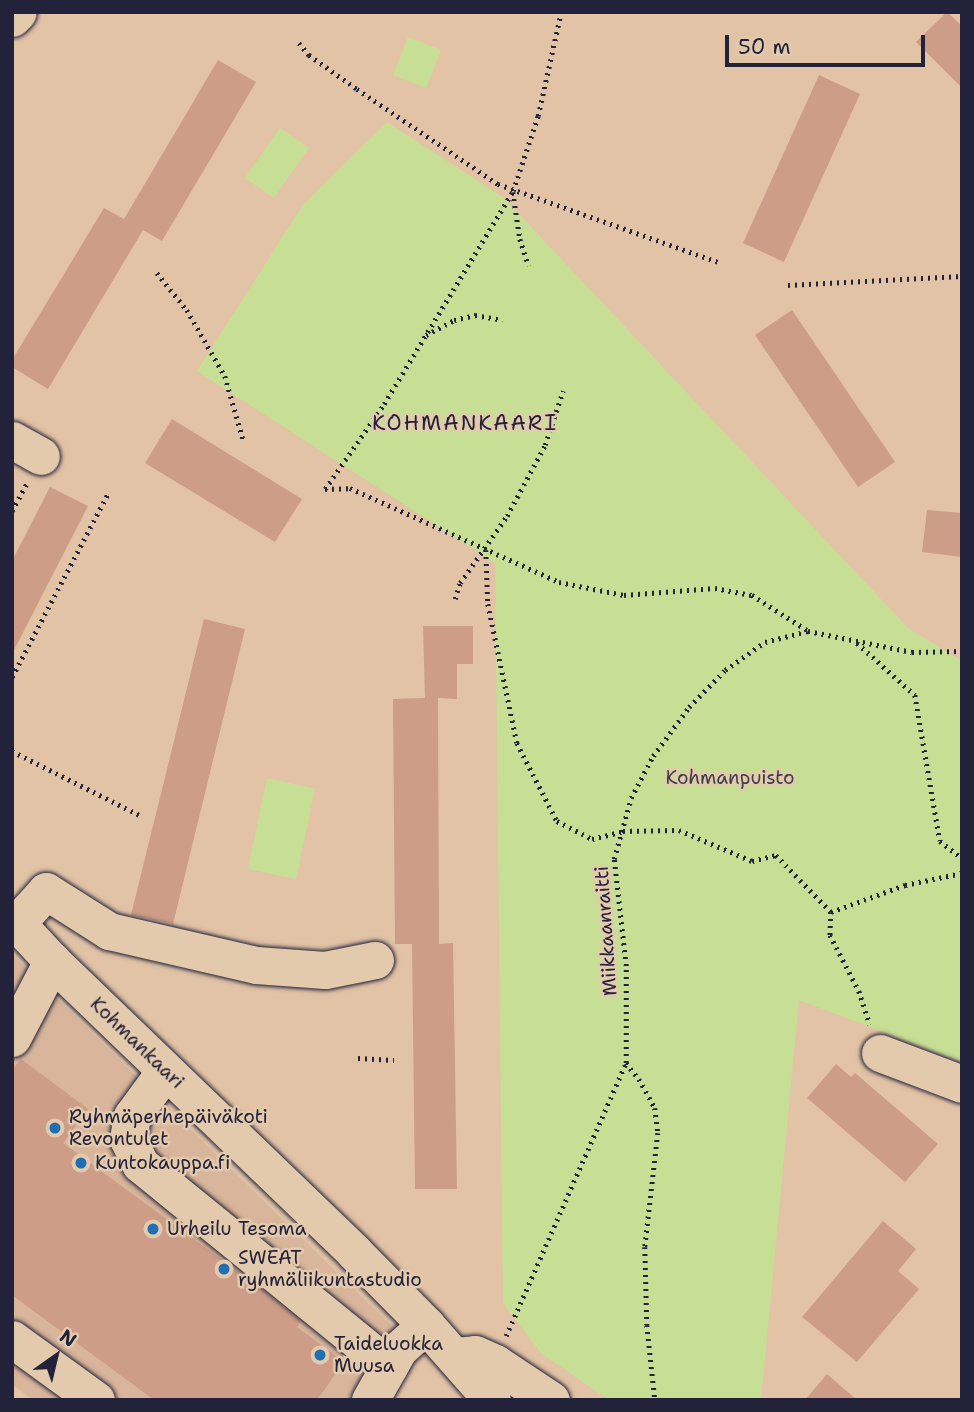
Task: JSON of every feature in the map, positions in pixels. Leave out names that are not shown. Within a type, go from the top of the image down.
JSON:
[{"type":"street","points":[[12,18],[18,12]]},
{"type":"street","points":[[15,920],[46,891],[109,931],[256,965],[325,970],[375,960]]},
{"type":"street","name":"Kohmankaari","points":[[15,920],[52,961],[426,1325],[492,1400]]},
{"type":"street","points":[[12,1038],[52,961]]},
{"type":"street","points":[[880,1053],[962,1084]]},
{"type":"street","points":[[166,1071],[132,1116],[128,1139],[140,1164],[389,1366]]},
{"type":"street","points":[[370,1400],[399,1349],[426,1325]]},
{"type":"street","points":[[12,1339],[96,1400]]},
{"type":"street","points":[[454,1356],[475,1354],[495,1363],[551,1400]]},
{"type":"path","points":[[561,12],[538,116],[513,191],[384,404],[325,489],[350,488],[559,582],[624,595],[715,588],[752,595],[808,631]]},
{"type":"path","points":[[299,43],[309,55],[424,135],[513,191],[603,219],[718,262]]},
{"type":"path","points":[[513,191],[520,239],[529,266]]},
{"type":"path","points":[[157,273],[187,310],[225,376],[243,439]]},
{"type":"path","points":[[788,285],[962,276]]},
{"type":"path","points":[[425,336],[454,320],[475,316],[503,320]]},
{"type":"path","points":[[455,599],[460,583],[486,550],[544,445],[564,391]]},
{"type":"path","points":[[12,677],[108,494]]},
{"type":"path","points":[[486,550],[488,604],[517,744],[557,821],[592,839],[623,831],[679,830],[752,861],[776,855],[831,912],[830,935],[859,990],[880,1053]]},
{"type":"path","name":"Miikkaanraitti","points":[[495,1363],[626,1063],[626,967],[614,859],[631,798],[653,756],[689,707],[725,670],[765,642],[808,631],[912,652],[962,652]]},
{"type":"path","points":[[857,643],[915,695],[940,841],[962,858]]},
{"type":"path","points":[[12,751],[139,815]]},
{"type":"path","points":[[831,912],[905,884],[962,873]]},
{"type":"path","points":[[358,1058],[394,1060]]},
{"type":"path","points":[[626,1063],[639,1079],[655,1108],[657,1133],[645,1247],[647,1325],[655,1400]]},
{"type":"shaded area","points":[[12,955],[412,1346],[385,1400],[33,1400],[12,1384]]},
{"type":"green space","points":[[408,37],[441,50],[426,88],[393,75]]},
{"type":"green space","name":"Kohmanpuisto","points":[[387,122],[504,198],[909,629],[962,661],[962,1062],[799,1000],[761,1400],[609,1400],[541,1353],[503,1303],[495,563],[197,371],[303,205]]},
{"type":"green space","points":[[280,128],[309,148],[274,198],[245,178]]},
{"type":"green space","points":[[267,778],[315,789],[296,879],[248,869]]},
{"type":"building","points":[[947,12],[962,26],[962,88],[916,42]]},
{"type":"building","points":[[218,60],[256,82],[162,241],[143,230],[48,389],[12,367],[12,360],[104,208],[124,219]]},
{"type":"building","points":[[819,75],[860,94],[784,262],[743,243]]},
{"type":"building","points":[[792,310],[895,462],[858,487],[755,335]]},
{"type":"building","points":[[172,419],[302,499],[275,542],[145,463]]},
{"type":"building","points":[[50,487],[88,506],[12,654],[12,561]]},
{"type":"building","points":[[927,510],[962,513],[962,557],[922,552]]},
{"type":"building","points":[[204,619],[245,629],[173,924],[131,915]]},
{"type":"building","points":[[423,626],[473,626],[473,664],[457,664],[457,699],[438,698],[439,944],[453,943],[457,1189],[415,1189],[412,944],[395,944],[393,699],[425,698]]},
{"type":"building","points":[[21,1059],[88,1109],[63,1143],[259,1287],[301,1321],[297,1327],[344,1362],[317,1400],[154,1400],[12,1295],[12,1070]]},
{"type":"building","points":[[836,1064],[851,1077],[855,1073],[938,1144],[905,1182],[807,1098]]},
{"type":"building","points":[[883,1221],[916,1249],[898,1271],[919,1289],[857,1362],[802,1317]]},
{"type":"building","points":[[827,1374],[857,1400],[805,1400]]},
{"type":"place","name":"Ryhmäperhepäiväkoti Revontulet","points":[[55,1128]]},
{"type":"place","name":"Kuntokauppa.fi","points":[[81,1163]]},
{"type":"place","name":"Urheilu Tesoma","points":[[153,1229]]},
{"type":"place","name":"SWEAT ryhmäliikuntastudio","points":[[224,1269]]},
{"type":"place","name":"Taideluokka Muusa","points":[[320,1355]]},
{"type":"district","name":"KOHMANKAARI","points":[[465,423]]}]
